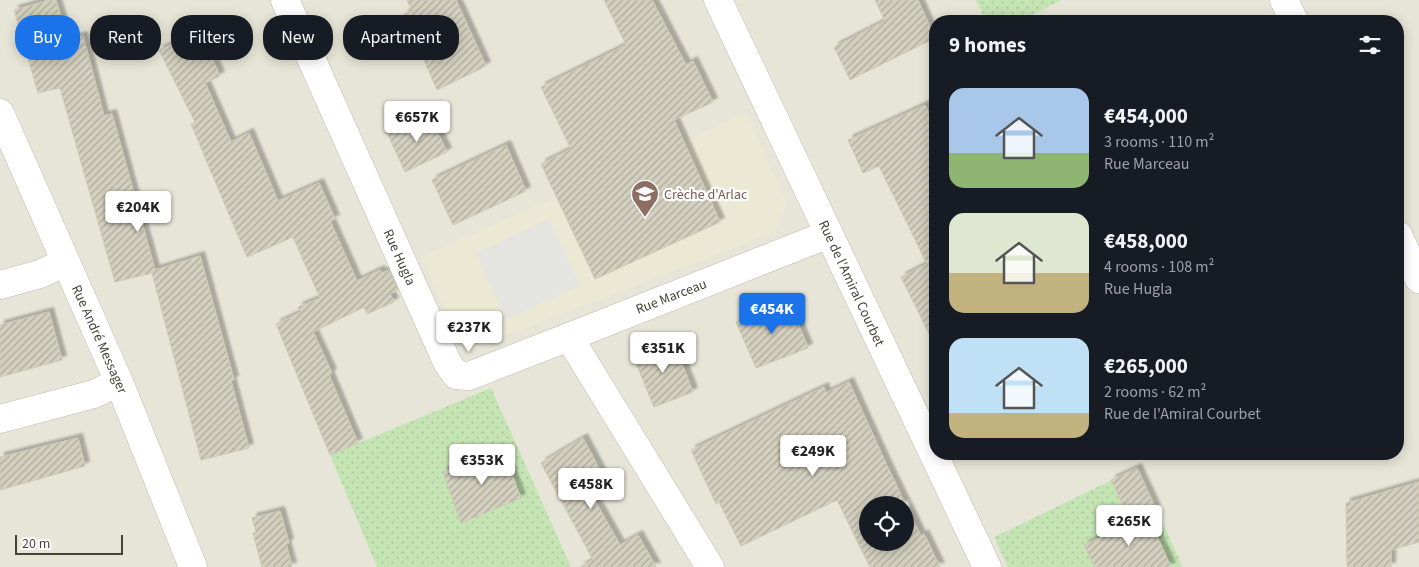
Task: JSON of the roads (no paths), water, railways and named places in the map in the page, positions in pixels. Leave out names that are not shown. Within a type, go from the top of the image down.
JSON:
[{"type":"street","name":"Rue Hugla","points":[[285,0],[443,353],[456,375],[469,376],[568,336]]},
{"type":"street","name":"Rue de l'Amiral Courbet","points":[[718,0],[929,445]]},
{"type":"street","points":[[1284,0],[1291,15]]},
{"type":"street","name":"Rue André Messager","points":[[0,113],[119,382],[193,567]]},
{"type":"street","name":"Rue Marceau","points":[[568,336],[829,234]]},
{"type":"street","points":[[1404,248],[1419,279]]},
{"type":"street","points":[[0,285],[40,274],[66,262]]},
{"type":"street","points":[[568,336],[710,567]]},
{"type":"street","points":[[0,419],[94,394],[119,382]]},
{"type":"street","name":"Rue de l'Amiral Courbet","points":[[936,460],[987,567]]},
{"type":"place","name":"Crèche d'Arlac","points":[[645,218]]}]
